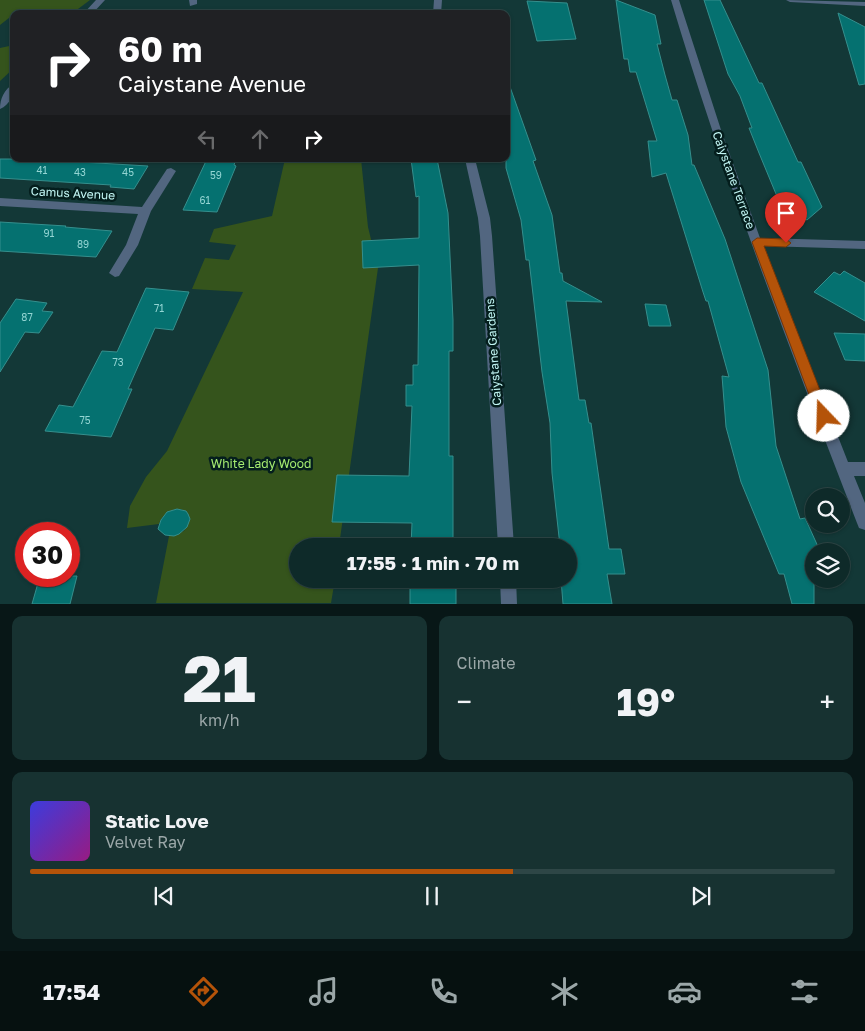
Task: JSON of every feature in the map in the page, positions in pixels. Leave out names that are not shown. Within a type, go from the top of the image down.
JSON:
[{"type":"street","points":[[91,10],[101,0]]},
{"type":"street","name":"Caiystane Terrace","points":[[676,0],[715,130],[865,523]]},
{"type":"street","points":[[790,0],[865,4]]},
{"type":"street","points":[[0,106],[10,92]]},
{"type":"street","name":"Caiystane Gardens","points":[[471,162],[484,218],[486,236],[505,538]]},
{"type":"street","points":[[115,273],[132,245],[145,211],[171,171]]},
{"type":"street","name":"Camus Avenue","points":[[0,202],[145,211]]},
{"type":"street","points":[[757,242],[865,244]]},
{"type":"street","points":[[844,469],[865,469]]},
{"type":"street","points":[[508,588],[509,604]]},
{"type":"green space","points":[[0,0],[90,0],[77,10],[10,10],[10,17],[0,25]]},
{"type":"green space","points":[[10,46],[10,72],[0,81],[0,48]]},
{"type":"green space","name":"White Lady Wood","points":[[284,162],[361,162],[368,227],[378,268],[340,538],[289,538],[289,588],[334,588],[331,603],[156,603],[169,536],[184,531],[190,519],[186,511],[177,509],[166,514],[159,524],[127,528],[130,506],[146,477],[167,451],[243,292],[192,289],[205,258],[229,260],[236,245],[209,242],[214,229],[272,216]]},
{"type":"building","points":[[616,0],[655,15],[661,44],[657,44],[672,100],[677,100],[688,135],[692,165],[694,165],[725,239],[768,370],[776,446],[800,519],[805,518],[805,533],[812,533],[816,543],[805,543],[805,588],[814,588],[814,604],[792,604],[784,574],[779,574],[741,482],[726,427],[722,376],[729,377],[708,301],[706,301],[703,292],[666,173],[652,177],[648,141],[657,141],[636,72],[630,72],[628,59],[624,59]]},
{"type":"building","points":[[704,0],[720,0],[759,83],[762,83],[798,162],[801,162],[822,207],[807,220],[781,206],[749,128],[752,128],[740,96],[728,74]]},
{"type":"building","points":[[527,1],[567,3],[576,39],[537,41]]},
{"type":"building","points":[[838,13],[865,27],[865,84],[859,85]]},
{"type":"building","points":[[510,87],[536,160],[533,161],[552,215],[560,273],[562,273],[563,281],[602,302],[566,301],[579,400],[585,400],[589,423],[591,423],[609,549],[621,549],[625,574],[607,574],[612,604],[563,604],[562,588],[577,588],[577,538],[559,538],[552,473],[550,423],[529,260],[526,260],[521,220],[506,168],[506,162],[510,162]]},
{"type":"building","points":[[0,159],[10,159],[10,162],[81,162],[148,166],[134,189],[110,187],[111,185],[0,178]]},
{"type":"building","points":[[206,162],[235,162],[234,165],[236,166],[217,212],[183,210]]},
{"type":"building","points":[[411,162],[438,162],[448,213],[453,320],[453,351],[449,351],[449,456],[453,456],[453,538],[411,538],[412,523],[332,522],[337,475],[409,476],[412,406],[406,406],[406,385],[413,385],[413,365],[418,365],[419,265],[363,268],[362,241],[419,238],[419,196],[416,197]]},
{"type":"building","points":[[0,222],[112,231],[96,257],[0,251]]},
{"type":"building","points":[[844,271],[865,283],[865,321],[814,292],[834,272],[840,275]]},
{"type":"building","points":[[146,288],[189,292],[173,330],[155,328],[128,389],[132,389],[111,437],[45,431],[59,405],[73,407],[102,351],[117,352]]},
{"type":"building","points":[[16,299],[47,303],[42,311],[53,312],[39,333],[25,332],[0,372],[0,323]]},
{"type":"building","points":[[645,304],[666,305],[671,326],[649,326]]},
{"type":"building","points":[[834,333],[865,334],[865,361],[845,360]]},
{"type":"building","points":[[177,509],[186,511],[188,514],[190,519],[187,527],[174,536],[165,535],[158,529],[161,520],[167,512]]},
{"type":"building","points":[[37,587],[74,587],[70,604],[32,604]]},
{"type":"building","points":[[410,588],[456,588],[456,604],[410,604]]},
{"type":"route","points":[[786,243],[757,242],[824,416]]}]
